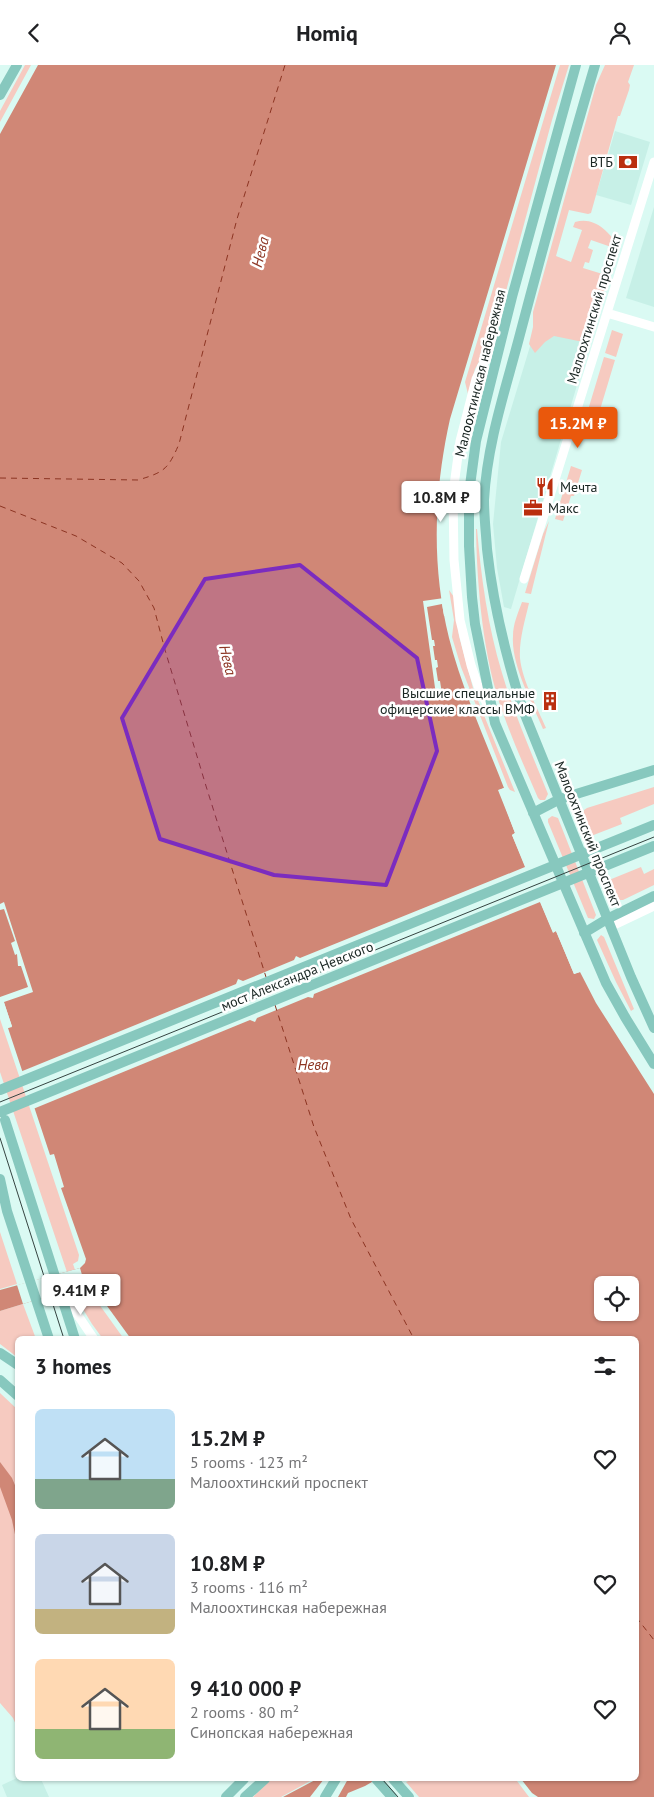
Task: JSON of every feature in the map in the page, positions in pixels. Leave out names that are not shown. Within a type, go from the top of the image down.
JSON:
[{"type":"main road","points":[[0,95],[16,65]]},
{"type":"main road","name":"Малоохтинская набережная","points":[[533,813],[492,713],[473,606],[468,519],[471,467],[476,441],[576,65]]},
{"type":"main road","name":"Малоохтинская набережная","points":[[504,648],[494,599],[485,528],[484,501],[488,458],[529,300],[594,65]]},
{"type":"main road","name":"Малоохтинский проспект","points":[[504,648],[524,710],[609,923],[654,1028]]},
{"type":"main road","points":[[654,770],[533,813],[606,983],[654,1064]]},
{"type":"main road","name":"мост Александра Невского","points":[[0,1090],[654,825]]},
{"type":"main road","name":"мост Александра Невского","points":[[2,1116],[654,846]]},
{"type":"main road","points":[[584,933],[609,923],[654,896]]},
{"type":"main road","points":[[2,1116],[74,1336]]},
{"type":"main road","points":[[0,1179],[3,1209]]},
{"type":"main road","points":[[0,1197],[48,1336]]},
{"type":"main road","points":[[0,1353],[15,1363]]},
{"type":"main road","points":[[0,1380],[15,1394]]},
{"type":"main road","points":[[226,1797],[242,1781]]},
{"type":"main road","points":[[245,1797],[263,1781]]},
{"type":"main road","points":[[325,1797],[335,1781]]},
{"type":"main road","points":[[395,1781],[409,1797]]},
{"type":"main road","points":[[380,1783],[392,1797]]},
{"type":"street","name":"Малоохтинский проспект","points":[[524,579],[654,162]]},
{"type":"street","points":[[607,313],[654,327]]},
{"type":"street","points":[[492,713],[478,686],[460,619],[454,560],[453,493],[460,441],[476,379],[486,359],[502,339]]},
{"type":"street","points":[[609,923],[654,906]]},
{"type":"street","points":[[62,1297],[77,1314],[92,1336]]},
{"type":"highlighted area","points":[[300,565],[417,658],[437,751],[386,885],[274,875],[160,839],[122,718],[205,579]]},
{"type":"shaded area","points":[[25,65],[31,65],[0,122],[0,111]]},
{"type":"shaded area","points":[[560,65],[569,65],[552,120],[495,332],[475,369],[468,394],[465,382]]},
{"type":"shaded area","points":[[605,65],[634,65],[628,82],[630,85],[629,90],[620,116],[618,116],[591,213],[569,210],[556,256],[571,262],[582,230],[573,227],[575,222],[588,221],[600,226],[618,245],[617,249],[591,240],[588,248],[593,250],[589,263],[585,262],[583,268],[609,276],[588,343],[554,336],[545,342],[535,353],[529,344],[533,327],[533,312],[596,85]]},
{"type":"shaded area","points":[[615,131],[650,142],[631,205],[596,195]]},
{"type":"shaded area","points":[[654,207],[654,307],[626,298]]},
{"type":"shaded area","points":[[612,330],[623,334],[616,357],[605,353]]},
{"type":"shaded area","points":[[553,331],[590,341],[511,609],[504,607],[497,568],[493,524],[501,442],[531,343]]},
{"type":"shaded area","points":[[604,357],[615,360],[596,423],[585,420]]},
{"type":"shaded area","points":[[571,466],[582,470],[574,496],[571,496],[563,521],[555,519]]},
{"type":"shaded area","points":[[549,521],[531,594],[525,593],[543,534]]},
{"type":"shaded area","points":[[476,529],[486,602],[497,656],[512,704],[548,794],[545,800],[538,798],[511,735],[490,670],[482,623]]},
{"type":"shaded area","points":[[449,590],[454,597],[459,636],[473,688],[515,792],[508,787],[461,667],[452,637],[454,620]]},
{"type":"shaded area","points":[[522,602],[529,603],[520,644],[521,666],[530,693],[546,728],[543,729],[523,683],[513,647],[514,627]]},
{"type":"shaded area","points":[[654,787],[654,804],[620,818],[622,824],[591,836],[583,816],[584,810]]},
{"type":"shaded area","points":[[552,816],[558,818],[596,915],[594,919],[588,918],[548,822],[548,819]]},
{"type":"shaded area","points":[[641,867],[644,874],[654,869],[654,885],[623,900],[618,900],[609,880]]},
{"type":"shaded area","points":[[601,935],[604,937],[634,1009],[631,1011],[597,940]]},
{"type":"shaded area","points":[[0,1019],[79,1255],[78,1261],[73,1264],[82,1290],[91,1293],[122,1336],[101,1336],[75,1296],[0,1072]]},
{"type":"shaded area","points":[[0,1232],[17,1284],[0,1289]]},
{"type":"shaded area","points":[[23,1304],[35,1336],[15,1336],[15,1355],[0,1344],[0,1311]]},
{"type":"shaded area","points":[[0,1393],[15,1407],[15,1722],[0,1703]]},
{"type":"shaded area","points":[[15,1779],[15,1781],[42,1781],[49,1797],[7,1797],[2,1785]]},
{"type":"shaded area","points":[[269,1781],[310,1781],[281,1797],[253,1797]]},
{"type":"shaded area","points":[[517,1781],[529,1797],[419,1797],[406,1782]]},
{"type":"water","name":"Нева","points":[[38,65],[556,65],[450,419],[438,501],[437,556],[443,611],[454,657],[504,788],[499,790],[515,833],[512,835],[553,932],[556,931],[574,974],[580,972],[596,1003],[654,1094],[654,1797],[538,1797],[532,1793],[523,1781],[639,1781],[639,1336],[129,1336],[94,1288],[88,1284],[0,1311],[0,1290],[80,1268],[86,1259],[61,1188],[64,1187],[54,1154],[50,1155],[8,1028],[12,1026],[2,997],[0,997],[0,134]]},
{"type":"water","points":[[0,1462],[15,1485],[15,1534],[12,1520],[0,1487]]},
{"type":"water","points":[[313,1781],[374,1781],[348,1793],[346,1797],[283,1797]]},
{"type":"pier","points":[[444,598],[447,616],[444,616],[442,604],[427,607],[432,640],[434,640],[435,646],[433,646],[438,667],[436,668],[438,681],[440,681],[442,694],[436,695],[423,601]]},
{"type":"pier","points":[[504,788],[505,790],[502,792],[518,833],[515,836],[554,929],[558,930],[576,971],[579,969],[580,972],[574,974],[556,931],[553,933],[540,902],[314,994],[313,998],[308,997],[257,1018],[255,1022],[250,1020],[33,1109],[20,1072],[236,984],[238,979],[243,981],[294,960],[296,956],[300,958],[525,867],[512,835],[515,833],[498,790]]},
{"type":"pier","points":[[4,902],[33,992],[4,1002],[12,1027],[8,1028],[7,1026],[9,1025],[0,997],[28,987],[21,966],[18,966],[17,954],[15,955],[11,943],[15,941],[4,909],[0,910],[0,904]]},
{"type":"pier","points":[[80,1268],[85,1285],[23,1304],[17,1285]]},
{"type":"pier","points":[[322,1781],[347,1781],[338,1797],[310,1797]]},
{"type":"ferry route","points":[[0,478],[138,480],[160,472],[172,459],[179,444],[237,219],[285,65]]},
{"type":"ferry route","points":[[0,506],[76,536],[122,563],[139,581],[154,608],[206,786],[266,977]]},
{"type":"ferry route","points":[[269,986],[272,996]]},
{"type":"ferry route","points":[[275,1005],[314,1127],[351,1219],[412,1336]]},
{"type":"ferry route","points":[[639,1621],[654,1640]]},
{"type":"tram line","points":[[0,1102],[654,837]]},
{"type":"tram line","points":[[0,1138],[63,1336]]},
{"type":"tram line","points":[[384,1781],[398,1797]]},
{"type":"place","name":"ВТБ","points":[[628,162]]},
{"type":"place","name":"Мечта","points":[[545,487]]},
{"type":"place","name":"Макс","points":[[533,508]]},
{"type":"place","name":"Высшие специальные офицерские классы ВМФ","points":[[550,701]]}]
